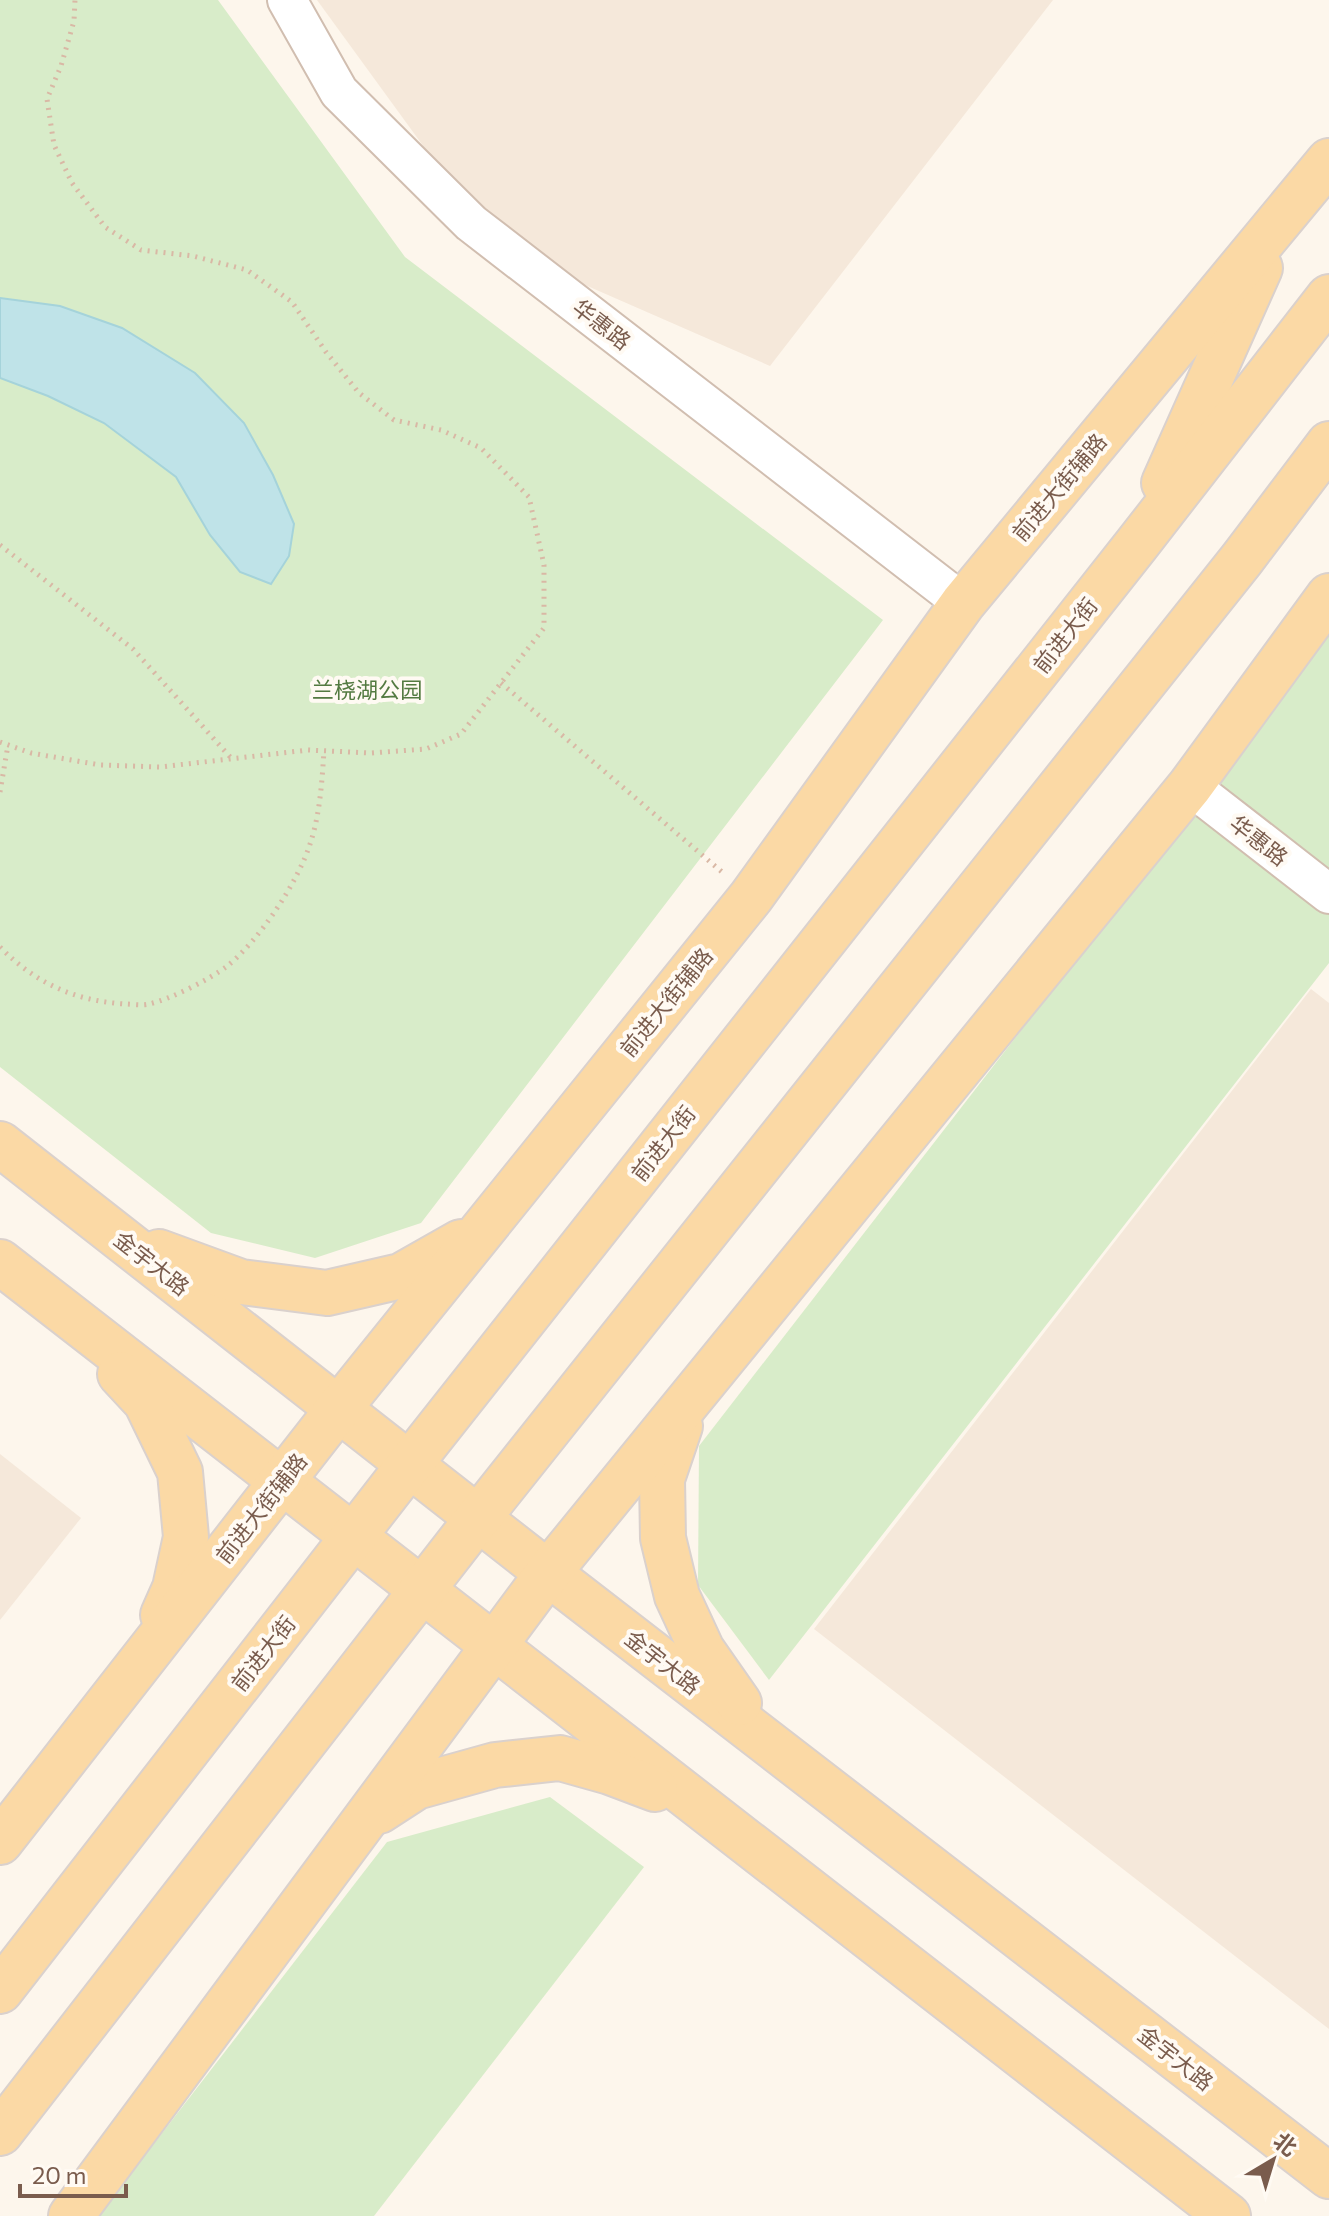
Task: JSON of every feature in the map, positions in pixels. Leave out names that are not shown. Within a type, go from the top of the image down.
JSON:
[{"type":"main road","name":"前进大街辅路","points":[[0,1842],[339,1408],[751,897],[963,603],[1329,161]]},
{"type":"main road","points":[[1137,544],[1282,218]]},
{"type":"main road","name":"前进大街","points":[[0,1991],[409,1465],[1329,297]]},
{"type":"main road","points":[[0,2133],[478,1518],[1242,559],[1329,444]]},
{"type":"main road","points":[[1242,559],[1329,495]]},
{"type":"main road","points":[[71,2216],[548,1573],[1190,786],[1329,596]]},
{"type":"main road","name":"金宇大路","points":[[0,1144],[548,1573],[1329,2176]]},
{"type":"main road","points":[[117,1236],[241,1282],[327,1293],[401,1276],[480,1232]]},
{"type":"main road","points":[[0,1262],[1228,2216]]},
{"type":"main road","points":[[52,1303],[146,1402],[180,1472],[186,1537],[175,1588],[146,1654]]},
{"type":"main road","points":[[690,1399],[662,1479],[663,1538],[677,1596],[702,1650],[763,1738]]},
{"type":"main road","points":[[361,1824],[416,1787],[495,1765],[560,1758],[610,1772],[698,1806]]},
{"type":"street","name":"华惠路","points":[[287,0],[339,92],[471,223],[963,603]]},
{"type":"street","name":"华惠路","points":[[1190,786],[1329,894]]},
{"type":"path","points":[[0,742],[31,753],[100,765],[160,767],[324,751],[371,753],[426,749],[461,734],[544,628],[544,565],[529,497],[481,448],[441,430],[394,420],[359,393],[292,302],[247,270],[193,256],[141,250],[105,227],[72,183],[54,145],[47,99],[61,66],[74,21],[75,0]]},
{"type":"path","points":[[0,545],[133,649],[232,759]]},
{"type":"path","points":[[501,683],[751,897]]},
{"type":"path","points":[[0,792],[8,745]]},
{"type":"path","points":[[0,947],[52,986],[73,996],[106,1002],[148,1005],[226,967],[258,934],[290,887],[311,842],[322,788],[324,751]]},
{"type":"shaded area","points":[[317,0],[1053,0],[770,366],[496,246]]},
{"type":"shaded area","points":[[1311,989],[1329,1003],[1329,2029],[814,1629]]},
{"type":"shaded area","points":[[0,1454],[81,1518],[0,1620]]},
{"type":"green space","name":"兰桡湖公园","points":[[0,0],[218,0],[405,257],[883,620],[421,1223],[315,1258],[211,1233],[0,1067]]},
{"type":"green space","points":[[1329,633],[1329,963],[769,1680],[698,1585],[699,1446]]},
{"type":"green space","points":[[550,1797],[644,1867],[374,2216],[98,2216],[387,1842]]},
{"type":"water","points":[[0,298],[60,306],[122,328],[195,373],[244,423],[273,475],[294,524],[289,556],[271,584],[240,572],[210,535],[176,477],[104,423],[48,396],[0,378]]}]
